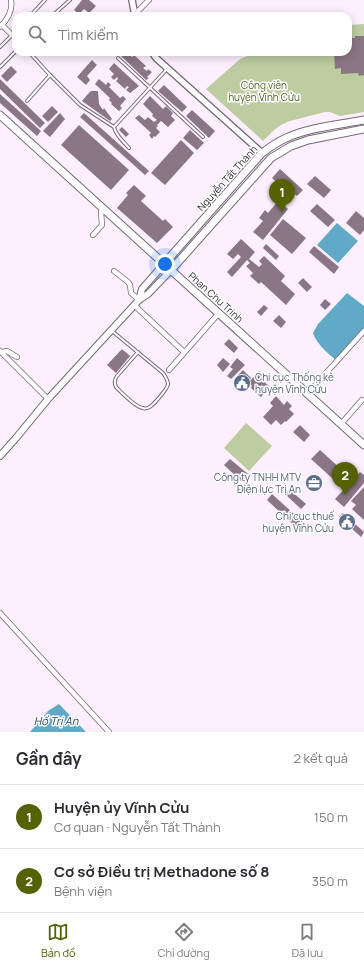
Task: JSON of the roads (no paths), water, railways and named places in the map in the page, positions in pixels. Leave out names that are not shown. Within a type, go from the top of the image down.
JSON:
[{"type":"main road","name":"Phan Chu Trinh","points":[[0,116],[364,445]]},
{"type":"main road","name":"Nguyễn Tất Thành","points":[[136,302],[142,289],[262,153],[278,142],[301,132],[364,120]]},
{"type":"main road","name":"Nguyễn Tất Thành","points":[[0,456],[48,399],[136,302],[148,294],[171,270],[271,158],[290,146],[317,138],[364,129]]},
{"type":"main road","points":[[254,163],[261,169]]},
{"type":"street","points":[[11,0],[12,5],[10,14],[1,26],[12,35]]},
{"type":"street","points":[[132,0],[134,12]]},
{"type":"street","points":[[138,12],[149,0]]},
{"type":"street","points":[[155,56],[262,153]]},
{"type":"street","points":[[93,235],[102,225],[101,212],[103,208]]},
{"type":"street","points":[[114,271],[128,282],[131,293],[136,302],[184,352]]},
{"type":"street","points":[[169,370],[219,313]]},
{"type":"street","points":[[308,393],[364,331]]},
{"type":"street","points":[[1,351],[48,399]]},
{"type":"street","points":[[1,351],[7,351],[17,357]]},
{"type":"street","points":[[341,424],[363,401],[356,396]]},
{"type":"street","points":[[0,613],[109,732]]},
{"type":"lane","points":[[34,12],[45,0]]},
{"type":"lane","points":[[56,12],[70,0]]},
{"type":"lane","points":[[0,47],[12,35]]},
{"type":"lane","points":[[0,67],[12,55]]},
{"type":"lane","points":[[33,56],[80,105],[114,127],[115,131],[129,148]]},
{"type":"lane","points":[[118,58],[203,137]]},
{"type":"lane","points":[[114,127],[168,68]]},
{"type":"lane","points":[[27,101],[50,75]]},
{"type":"lane","points":[[112,330],[163,373],[167,379],[168,382],[166,389],[151,406],[144,409],[138,407],[115,385],[118,376],[138,352]]},
{"type":"water","points":[[337,223],[358,241],[338,263],[317,245]]},
{"type":"water","points":[[347,293],[364,306],[364,328],[336,360],[319,344],[313,333],[318,324]]},
{"type":"water","name":"Hồ Trị An","points":[[59,704],[86,732],[30,732],[48,711]]},
{"type":"place","name":"Huyện ủy Vĩnh Cửu","points":[[282,212]]},
{"type":"place","name":"Chi cục Thống kê huyện Vĩnh Cửu","points":[[242,383]]},
{"type":"place","name":"Công ty TNHH MTV Điện lực Trị An","points":[[314,483]]},
{"type":"place","name":"Cơ sở Điều trị Methadone số 8","points":[[345,495]]},
{"type":"place","name":"Chi cục thuế huyện Vĩnh Cửu","points":[[347,522]]},
{"type":"park label","name":"Công viên huyện Vĩnh Cửu","points":[[264,90]]}]
